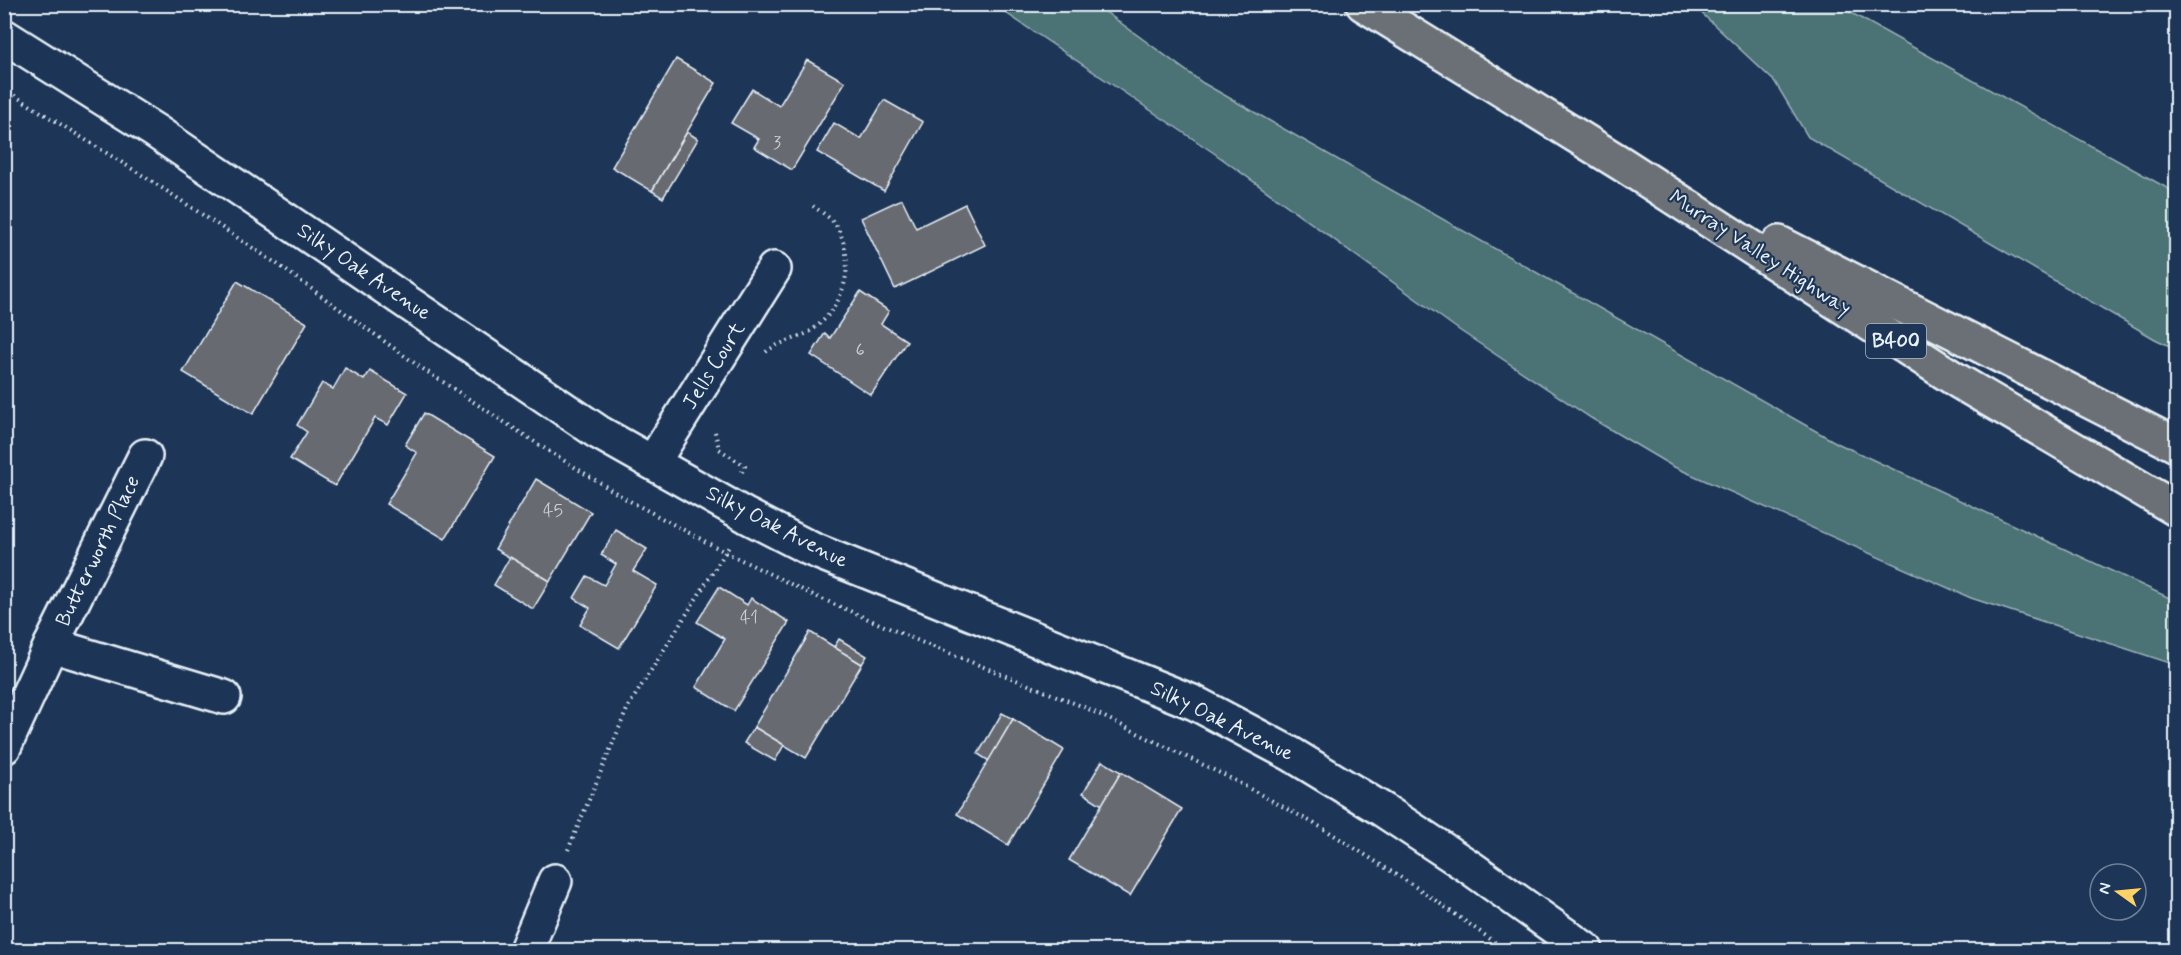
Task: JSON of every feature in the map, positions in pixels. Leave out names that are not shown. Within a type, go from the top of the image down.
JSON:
[{"type":"main road","name":"Murray Valley Highway","points":[[1363,4],[1622,164],[1958,381],[2176,509]]},
{"type":"main road","name":"Murray Valley Highway","points":[[1622,164],[2176,445]]},
{"type":"street","name":"Silky Oak Avenue","points":[[4,36],[155,131],[598,432],[811,549],[1205,708],[1291,754],[1383,810],[1471,867],[1586,951]]},
{"type":"street","name":"Jells Court","points":[[653,462],[774,269]]},
{"type":"street","name":"Butterworth Place","points":[[4,747],[51,645],[146,456]]},
{"type":"street","name":"Butterworth Place","points":[[51,645],[224,697]]},
{"type":"street","points":[[526,951],[555,881]]},
{"type":"path","points":[[764,353],[785,341],[810,332],[835,307],[844,285],[847,260],[837,226],[813,206]]},
{"type":"path","points":[[555,881],[628,707],[737,510],[746,466],[719,449],[714,426]]},
{"type":"path","points":[[705,542],[737,510]]},
{"type":"green space","points":[[994,5],[1096,5],[1203,83],[1837,443],[2176,601],[2176,665],[1971,598],[1672,466],[1591,418],[1459,330],[1214,153]]},
{"type":"green space","points":[[1693,5],[1837,5],[2176,193],[2176,349],[2155,339],[1808,137],[1775,82]]},
{"type":"building","points":[[676,59],[716,83],[652,191],[612,167]]},
{"type":"building","points":[[807,60],[845,82],[792,170],[754,147],[759,139],[731,123],[752,89],[779,106]]},
{"type":"building","points":[[884,100],[923,122],[884,191],[817,152],[834,123],[861,139]]},
{"type":"building","points":[[687,132],[698,139],[663,198],[652,191]]},
{"type":"building","points":[[902,199],[916,228],[965,204],[985,245],[895,289],[861,218]]},
{"type":"building","points":[[237,281],[307,323],[253,414],[183,372]]},
{"type":"building","points":[[860,292],[889,311],[881,324],[907,341],[871,395],[811,355],[825,333],[830,338]]},
{"type":"building","points":[[345,368],[364,380],[370,371],[407,393],[388,425],[375,418],[335,486],[290,459],[307,432],[297,425],[322,383],[333,389]]},
{"type":"building","points":[[424,413],[495,456],[445,539],[386,504],[417,453],[405,445]]},
{"type":"building","points":[[536,479],[591,512],[550,581],[495,549]]},
{"type":"building","points":[[616,530],[647,549],[633,571],[657,585],[619,648],[580,625],[590,608],[574,598],[587,576],[604,585],[616,564],[601,555]]},
{"type":"building","points":[[510,557],[550,581],[533,609],[494,585]]},
{"type":"building","points":[[719,587],[747,605],[751,598],[789,622],[734,711],[696,687],[725,639],[697,622]]},
{"type":"building","points":[[810,632],[862,664],[806,758],[754,727]]},
{"type":"building","points":[[839,639],[867,656],[862,664],[834,647]]},
{"type":"building","points":[[1002,713],[1013,719],[989,761],[978,754]]},
{"type":"building","points":[[1013,719],[1064,750],[1008,845],[957,814]]},
{"type":"building","points":[[754,727],[784,745],[775,761],[744,743]]},
{"type":"building","points":[[1102,761],[1121,772],[1102,805],[1083,793]]},
{"type":"building","points":[[1121,772],[1182,809],[1130,896],[1069,860]]}]
